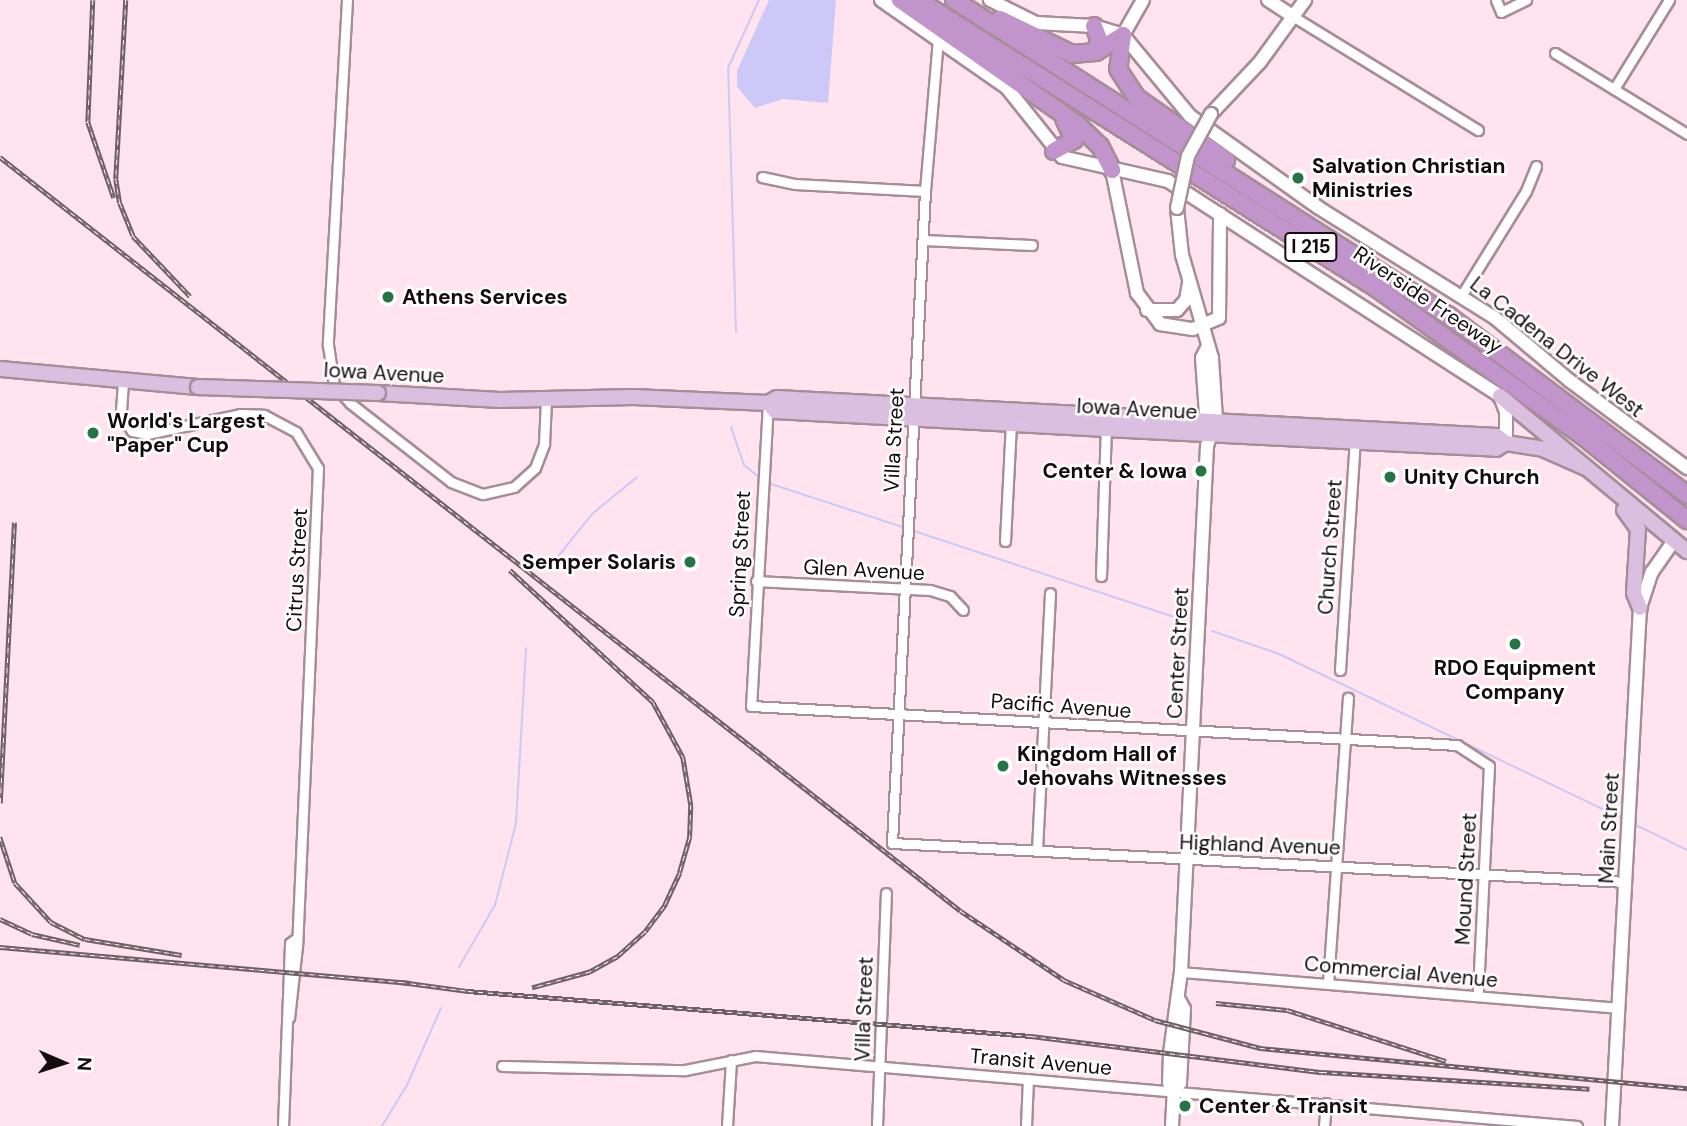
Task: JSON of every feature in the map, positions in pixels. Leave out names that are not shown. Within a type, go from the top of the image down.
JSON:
[{"type":"highway","points":[[900,0],[1052,107],[1100,146],[1112,170]]},
{"type":"highway","name":"Riverside Freeway","points":[[918,0],[1376,288],[1583,436],[1687,520]]},
{"type":"highway","name":"Riverside Freeway","points":[[954,0],[1267,196],[1449,316],[1659,471],[1687,495]]},
{"type":"highway","points":[[968,0],[1056,49],[1079,55],[1096,52],[1122,35]]},
{"type":"highway","points":[[1094,26],[1099,39],[1096,52]]},
{"type":"highway","points":[[1122,35],[1118,69],[1136,97],[1241,169],[1267,196]]},
{"type":"highway","points":[[1052,107],[1074,135],[1071,143],[1054,151]]},
{"type":"highway","points":[[1659,471],[1687,486]]},
{"type":"main road","points":[[881,0],[1018,98],[1054,151],[1071,161],[1112,170],[1146,173],[1168,181],[1500,396],[1687,551]]},
{"type":"main road","points":[[990,0],[1037,23],[1094,26],[1122,35],[1143,0]]},
{"type":"main road","points":[[1268,0],[1294,18]]},
{"type":"main road","name":"Center Street","points":[[1172,1126],[1174,1091],[1180,1083],[1184,1019],[1179,1000],[1210,418],[1202,358],[1207,348],[1189,277],[1177,208],[1188,156],[1211,114],[1260,62],[1305,0]]},
{"type":"main road","name":"La Cadena Drive West","points":[[1122,35],[1190,116],[1319,208],[1461,296],[1687,468]]},
{"type":"main road","points":[[1112,170],[1137,293],[1147,310],[1172,328],[1203,327],[1221,312],[1220,214]]},
{"type":"main road","points":[[1120,200],[1131,181],[1146,173]]},
{"type":"main road","points":[[1147,310],[1177,310],[1186,300],[1189,277]]},
{"type":"main road","name":"Iowa Avenue","points":[[0,369],[198,387],[546,400],[633,397],[768,403],[777,398],[1011,424],[1209,434],[1497,436],[1506,443],[1543,449],[1588,469]]},
{"type":"main road","points":[[1500,396],[1506,412],[1506,443]]},
{"type":"main road","name":"Iowa Avenue","points":[[913,411],[1210,418],[1355,434]]},
{"type":"main road","points":[[1602,482],[1610,497],[1637,523],[1634,593],[1640,608]]},
{"type":"main road","name":"Main Street","points":[[1612,1126],[1640,608],[1652,572],[1674,540]]},
{"type":"street","points":[[347,0],[328,345],[334,385],[350,403],[451,482],[483,494],[514,487],[535,468],[544,444],[546,400]]},
{"type":"street","points":[[1496,0],[1501,12],[1526,0]]},
{"type":"street","points":[[1614,89],[1669,0]]},
{"type":"street","points":[[1294,18],[1478,130]]},
{"type":"street","name":"Villa Street","points":[[892,843],[925,191],[938,39]]},
{"type":"street","points":[[1555,53],[1687,134]]},
{"type":"street","points":[[1461,296],[1526,191],[1536,166]]},
{"type":"street","points":[[762,177],[795,184],[925,191]]},
{"type":"street","points":[[923,240],[1032,245]]},
{"type":"street","name":"Citrus Street","points":[[123,382],[121,413],[132,431],[147,434],[240,414],[264,415],[296,432],[318,468],[295,940],[290,943],[283,1126]]},
{"type":"street","name":"Spring Street","points":[[751,706],[768,403]]},
{"type":"street","points":[[1005,541],[1011,424]]},
{"type":"street","points":[[1101,576],[1107,429]]},
{"type":"street","name":"Church Street","points":[[1340,670],[1355,434]]},
{"type":"street","name":"Glen Avenue","points":[[756,582],[941,592],[963,610]]},
{"type":"street","points":[[1037,850],[1050,593]]},
{"type":"street","points":[[1328,983],[1348,698]]},
{"type":"street","name":"Pacific Avenue","points":[[751,706],[898,712],[1193,733],[1457,745],[1489,765]]},
{"type":"street","name":"Mound Street","points":[[1478,995],[1489,765]]},
{"type":"street","name":"Highland Avenue","points":[[892,843],[1484,872],[1626,882]]},
{"type":"street","name":"Villa Street","points":[[877,1126],[886,892]]},
{"type":"street","name":"Commercial Avenue","points":[[1181,972],[1619,1008]]},
{"type":"street","name":"Transit Avenue","points":[[502,1066],[685,1070],[755,1056],[1577,1126]]},
{"type":"street","points":[[727,1126],[731,1060]]},
{"type":"street","points":[[1026,1126],[1028,1079]]},
{"type":"street","points":[[1324,1126],[1326,1103]]},
{"type":"water","points":[[769,0],[836,0],[828,103],[783,99],[755,108],[737,87],[737,71]]},
{"type":"waterway","points":[[736,332],[728,68],[759,0]]},
{"type":"waterway","points":[[731,427],[744,465],[760,478]]},
{"type":"waterway","points":[[548,569],[592,514],[637,477]]},
{"type":"waterway","points":[[768,483],[906,528]]},
{"type":"waterway","points":[[911,530],[1186,621]]},
{"type":"waterway","points":[[1212,631],[1279,654],[1619,817]]},
{"type":"waterway","points":[[459,967],[495,905],[516,823],[526,648]]},
{"type":"waterway","points":[[1638,826],[1687,850]]},
{"type":"waterway","points":[[382,1126],[407,1085],[441,1008]]},
{"type":"railway","points":[[93,0],[88,122],[114,198]]},
{"type":"railway","points":[[126,0],[116,179],[120,203],[133,236],[190,296]]},
{"type":"railway","points":[[0,157],[961,911],[1064,980],[1155,1020],[1260,1048],[1687,1088]]},
{"type":"railway","points":[[0,803],[14,522]]},
{"type":"railway","points":[[510,570],[653,702],[683,757],[691,805],[690,837],[680,873],[664,907],[645,932],[617,957],[590,972],[532,988]]},
{"type":"railway","points":[[0,837],[15,883],[51,922],[85,939],[182,955]]},
{"type":"railway","points":[[0,919],[32,934],[80,945]]},
{"type":"railway","points":[[0,947],[410,983]]},
{"type":"railway","points":[[401,982],[468,991],[1031,1036],[1322,1072],[1589,1089]]},
{"type":"railway","points":[[1216,1003],[1287,1010],[1446,1061]]},
{"type":"place","name":"Salvation Christian Ministries","points":[[1298,178]]},
{"type":"place","name":"Athens Services","points":[[388,297]]},
{"type":"place","name":"World's Largest \"Paper\" Cup","points":[[93,433]]},
{"type":"place","name":"Center & Iowa","points":[[1201,471]]},
{"type":"place","name":"Unity Church","points":[[1390,477]]},
{"type":"place","name":"Semper Solaris","points":[[690,562]]},
{"type":"place","name":"RDO Equipment Company","points":[[1515,644]]},
{"type":"place","name":"Kingdom Hall of Jehovahs Witnesses","points":[[1003,766]]},
{"type":"place","name":"Center & Transit","points":[[1185,1106]]}]
